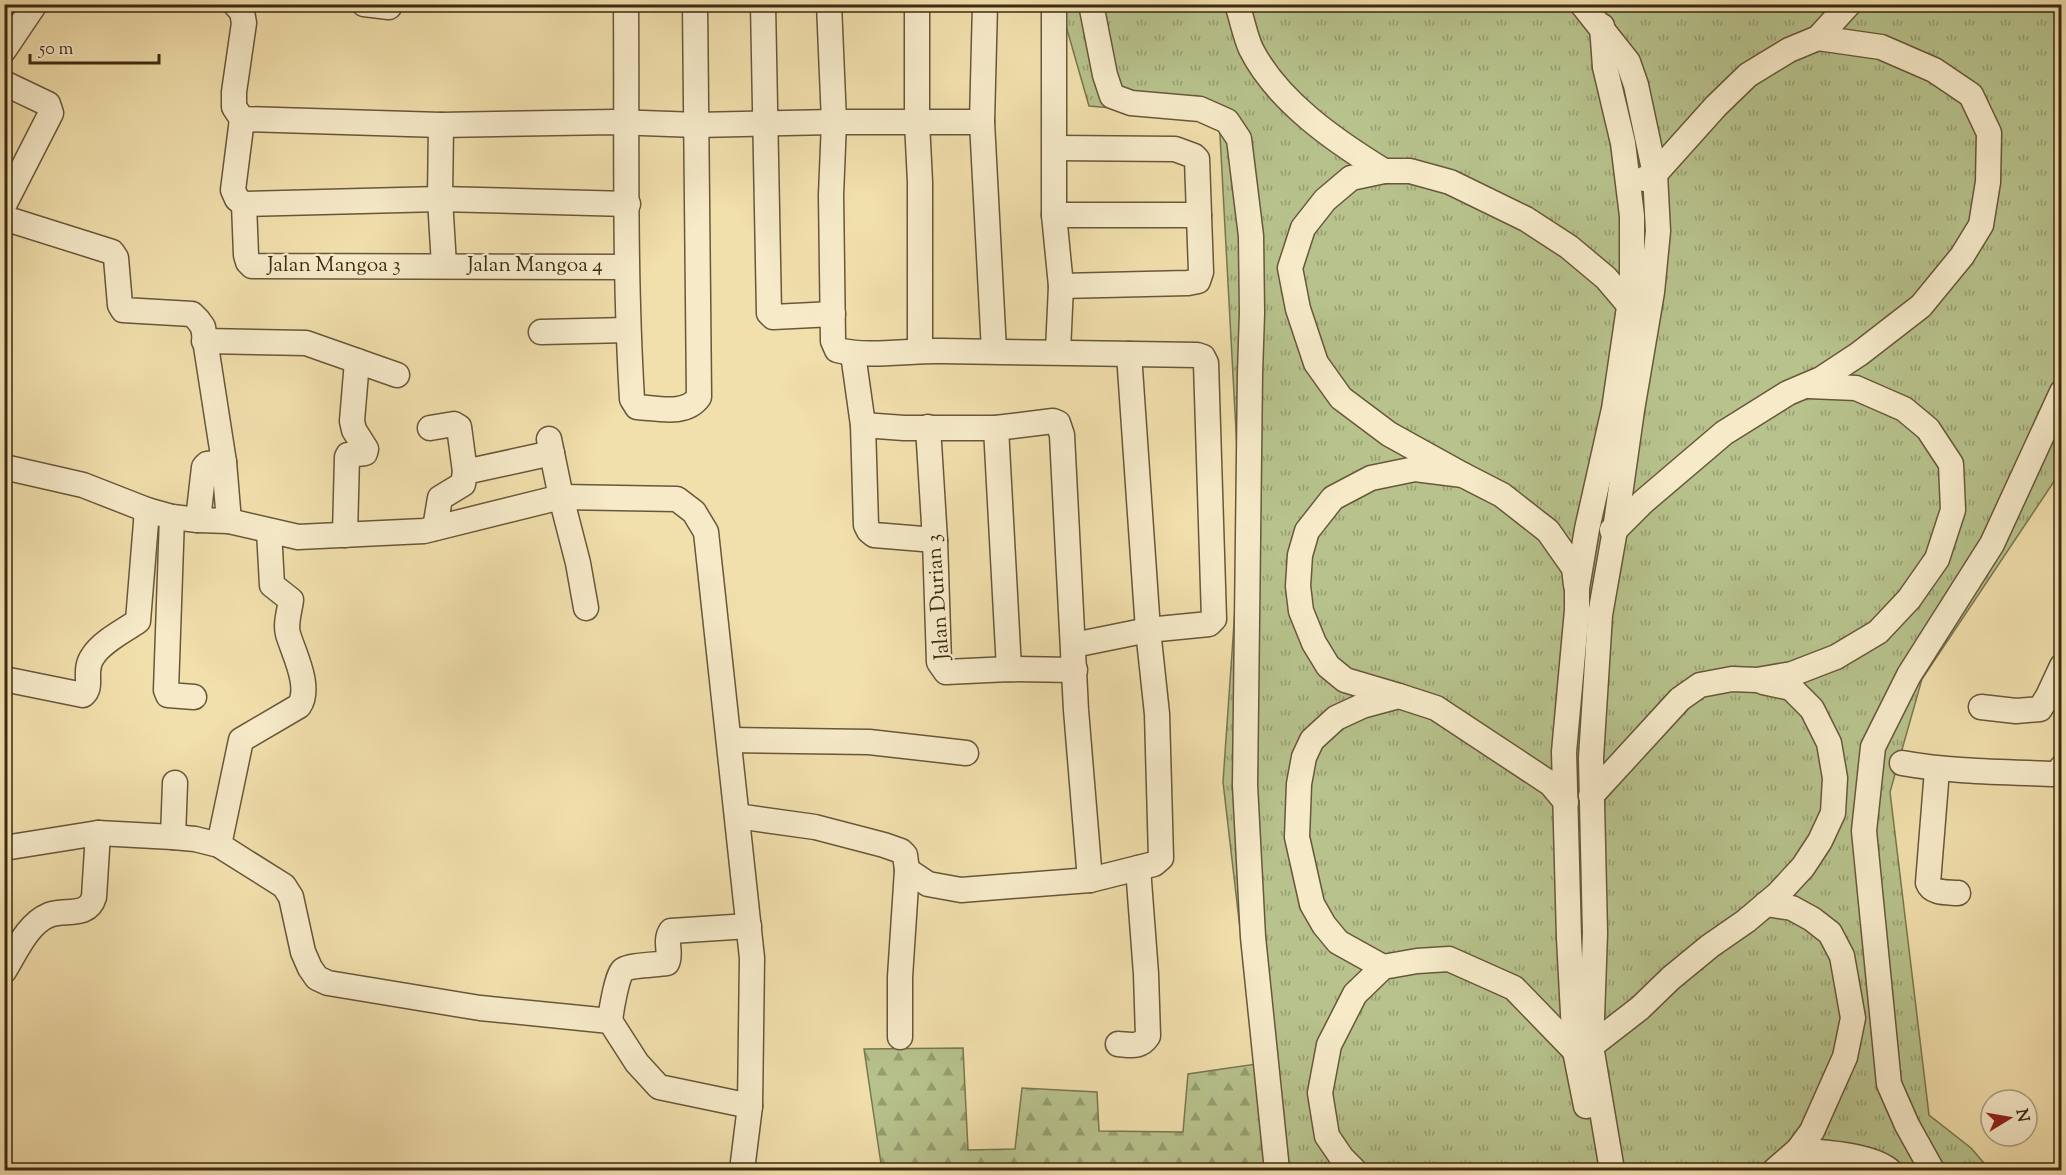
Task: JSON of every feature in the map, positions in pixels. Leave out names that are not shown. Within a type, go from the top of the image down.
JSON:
[{"type":"street","points":[[4,50],[35,4]]},
{"type":"street","points":[[235,4],[242,12],[244,23],[234,92],[234,107],[242,119],[233,189],[237,199],[244,204],[440,199],[628,204]]},
{"type":"street","points":[[364,4],[389,7]]},
{"type":"street","points":[[626,4],[628,204],[626,267],[632,399],[635,406],[684,409],[694,404],[699,397],[695,4]]},
{"type":"street","points":[[763,4],[769,313],[773,318],[833,314]]},
{"type":"street","points":[[829,4],[834,122],[831,195],[833,341],[837,350],[853,354],[920,351],[1058,351],[1197,355],[1203,357],[1206,363],[1214,619],[1209,624],[1148,630],[1074,645]]},
{"type":"street","points":[[917,4],[920,351]]},
{"type":"street","points":[[985,4],[982,122],[994,351]]},
{"type":"street","points":[[1054,4],[1054,215],[1061,286],[1058,351]]},
{"type":"street","points":[[1091,4],[1105,75],[1112,96],[1131,103],[1200,109],[1227,120],[1239,139],[1241,150],[1251,236],[1252,313],[1245,785],[1254,937],[1277,1170]]},
{"type":"street","points":[[1237,4],[1251,49],[1275,85],[1345,147],[1384,171]]},
{"type":"street","points":[[1582,4],[1628,62],[1636,85],[1655,174],[1658,231],[1652,292],[1632,410],[1616,530],[1600,615],[1591,758],[1594,933],[1583,1048],[1612,1170]]},
{"type":"street","points":[[1577,588],[1587,529],[1614,409],[1632,287],[1632,216],[1623,143],[1605,67],[1602,4]]},
{"type":"street","points":[[1627,188],[1655,174],[1716,106],[1748,75],[1789,50],[1818,38],[1849,4]]},
{"type":"street","points":[[1587,529],[1616,530],[1643,502],[1724,433],[1788,393],[1821,379],[1859,354],[1921,306],[1962,256],[1981,225],[1988,182],[1989,132],[1971,95],[1934,70],[1881,46],[1818,38]]},
{"type":"street","points":[[4,83],[48,104],[51,113],[4,205]]},
{"type":"street","points":[[242,119],[441,124],[697,125],[982,122]]},
{"type":"street","points":[[441,124],[440,199],[444,265]]},
{"type":"street","points":[[1055,148],[1175,149],[1197,159],[1200,272],[1198,281],[1061,286]]},
{"type":"street","points":[[1597,1170],[1569,938],[1564,752],[1577,610],[1574,568],[1548,531],[1502,495],[1389,434],[1341,398],[1316,363],[1298,309],[1290,268],[1303,228],[1325,200],[1351,177],[1384,171],[1410,171],[1450,182],[1526,219],[1576,253],[1606,279],[1629,305]]},
{"type":"street","name":"Jalan Mangoa 3","points":[[244,204],[246,255],[252,266],[444,265]]},
{"type":"street","points":[[1054,215],[1199,215]]},
{"type":"street","points":[[4,218],[112,252],[116,258],[120,305],[123,309],[192,314],[198,320],[202,327],[224,462],[229,521]]},
{"type":"street","name":"Jalan Mangoa 4","points":[[444,265],[626,267]]},
{"type":"street","points":[[541,332],[628,330]]},
{"type":"street","points":[[204,341],[306,343],[397,375]]},
{"type":"street","points":[[853,354],[863,425],[866,525],[874,535],[935,540]]},
{"type":"street","points":[[907,870],[928,884],[961,890],[1090,880],[1157,863],[1161,855],[1157,714],[1148,630],[1129,354]]},
{"type":"street","points":[[345,535],[347,457],[362,455],[366,449],[354,430],[352,421],[357,361]]},
{"type":"street","points":[[1757,680],[1792,674],[1836,657],[1878,632],[1909,598],[1937,559],[1953,510],[1951,464],[1928,429],[1904,409],[1856,388],[1806,386]]},
{"type":"street","points":[[1932,1170],[1907,1125],[1889,1084],[1864,831],[1873,747],[1909,675],[1992,544],[2061,392]]},
{"type":"street","points":[[863,425],[996,428],[1053,420],[1060,427],[1076,670],[1076,710],[1090,880]]},
{"type":"street","points":[[430,428],[454,424],[459,427],[465,472],[464,482],[440,498],[435,528]]},
{"type":"street","name":"Jalan Durian 3","points":[[928,427],[939,662],[942,667],[946,672],[1009,669],[1076,670]]},
{"type":"street","points":[[996,428],[1009,669]]},
{"type":"street","points":[[465,472],[551,446],[586,608]]},
{"type":"street","points":[[198,520],[204,467],[207,464],[224,462]]},
{"type":"street","points":[[4,467],[83,485],[147,510],[172,517],[229,521],[298,537],[435,528],[561,497],[677,499],[694,512],[706,532],[752,958],[750,1106],[742,1170]]},
{"type":"street","points":[[1463,475],[1415,469],[1371,478],[1332,498],[1307,531],[1300,555],[1298,586],[1301,611],[1314,644],[1328,666],[1345,680],[1436,708],[1551,784],[1566,802]]},
{"type":"street","points":[[4,679],[83,695],[87,692],[87,669],[93,656],[138,621],[147,510]]},
{"type":"street","points":[[172,517],[166,690],[168,695],[174,697],[194,697]]},
{"type":"street","points":[[219,845],[241,741],[299,706],[302,701],[303,673],[291,637],[288,635],[291,600],[272,585],[269,531]]},
{"type":"street","points":[[1981,707],[2016,711],[2040,709],[2061,666]]},
{"type":"street","points":[[1583,1048],[1640,1008],[1671,978],[1766,904],[1803,867],[1820,841],[1833,813],[1835,778],[1830,743],[1812,709],[1791,688],[1757,680],[1732,679],[1700,685],[1680,699],[1591,796]]},
{"type":"street","points":[[1383,967],[1338,942],[1324,925],[1312,904],[1297,837],[1299,784],[1304,757],[1312,740],[1336,718],[1362,706],[1399,696]]},
{"type":"street","points":[[729,740],[869,742],[966,753]]},
{"type":"street","points":[[1902,763],[1937,770],[2056,774],[2061,767]]},
{"type":"street","points":[[1937,770],[1928,883],[1934,890],[1958,893]]},
{"type":"street","points":[[173,837],[175,783]]},
{"type":"street","points":[[737,816],[815,827],[884,845],[901,851],[905,855],[907,870],[900,977],[900,1038]]},
{"type":"street","points":[[4,848],[98,833],[195,839],[219,845],[284,886],[291,897],[303,952],[310,968],[317,978],[328,983],[480,1008],[610,1021]]},
{"type":"street","points":[[4,971],[29,930],[41,920],[55,914],[85,910],[92,904],[98,833]]},
{"type":"street","points":[[1118,1044],[1138,1045],[1148,1036],[1138,868]]},
{"type":"street","points":[[1766,904],[1792,908],[1812,919],[1830,933],[1842,956],[1853,1018],[1845,1057],[1812,1131],[1798,1150],[1775,1170]]},
{"type":"street","points":[[749,926],[671,931],[666,945],[669,958],[666,963],[626,968],[620,973],[610,1021],[637,1063],[659,1087],[750,1106]]},
{"type":"street","points":[[1354,1170],[1341,1158],[1327,1136],[1320,1093],[1329,1045],[1355,994],[1383,967],[1417,961],[1449,959],[1514,988],[1583,1048]]},
{"type":"street","points":[[1798,1150],[1857,1158],[1882,1165],[1889,1170]]},
{"type":"green space","points":[[1060,5],[2061,5],[2061,471],[1922,679],[1890,792],[1929,1115],[1971,1148],[1990,1170],[1268,1170],[1223,782],[1241,523],[1219,117],[1089,106]]},
{"type":"green space","points":[[963,1048],[968,1150],[1015,1149],[1022,1088],[1097,1092],[1099,1131],[1183,1132],[1188,1074],[1256,1064],[1268,1170],[886,1170],[881,1164],[864,1049]]}]
